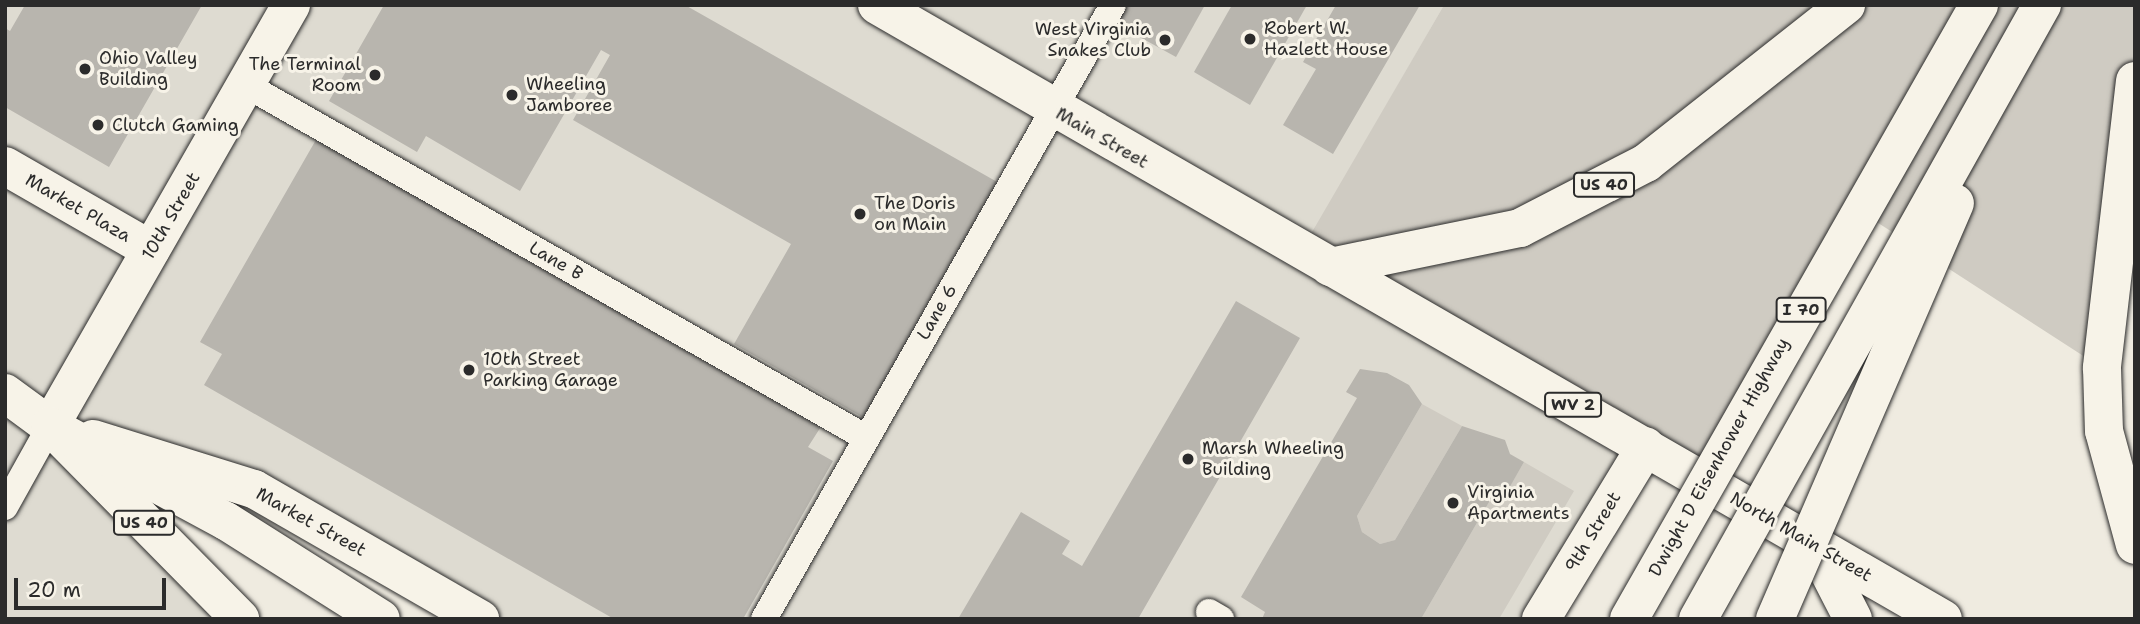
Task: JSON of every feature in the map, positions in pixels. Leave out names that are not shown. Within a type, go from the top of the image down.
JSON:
[{"type":"main road","name":"10th Street","points":[[50,426],[291,5]]},
{"type":"main road","name":"Main Street","points":[[877,5],[1054,111],[1331,267]]},
{"type":"main road","name":"Dwight D Eisenhower Highway","points":[[1629,619],[1979,5]]},
{"type":"main road","points":[[1698,619],[2042,5]]},
{"type":"main road","points":[[1775,619],[2042,5]]},
{"type":"main road","name":"US 40","points":[[1331,267],[1520,229],[1646,163],[1840,10]]},
{"type":"main road","points":[[2135,81],[2102,368],[2104,431],[2135,545]]},
{"type":"main road","name":"Market Plaza","points":[[5,166],[151,250]]},
{"type":"main road","name":"North Main Street","points":[[1331,267],[1943,619]]},
{"type":"main road","name":"Market Street","points":[[5,393],[50,426],[240,619]]},
{"type":"main road","points":[[50,426],[226,521],[381,619]]},
{"type":"main road","name":"Market Street","points":[[50,426],[254,489],[480,619]]},
{"type":"main road","name":"9th Street","points":[[1541,619],[1646,446]]},
{"type":"main road","points":[[1815,545],[1853,619]]},
{"type":"lane","name":"Lane 6","points":[[764,619],[865,436],[1113,5]]},
{"type":"lane","name":"Lane B","points":[[246,85],[865,436]]},
{"type":"lane","points":[[5,507],[50,426]]},
{"type":"shaded area","points":[[5,5],[1444,5],[1310,238],[1651,424],[1537,619],[480,619],[254,489],[110,444],[235,619],[5,619]]},
{"type":"shaded area","points":[[1444,5],[2135,5],[2135,157],[2102,368],[1852,206],[1704,480],[1301,251]]},
{"type":"shaded area","points":[[1422,404],[1462,426],[1395,540],[1380,544],[1362,532],[1357,516]]},
{"type":"shaded area","points":[[1524,462],[1574,491],[1499,619],[1421,619],[1499,485],[1508,489]]},
{"type":"building","name":"Ohio Valley Building","points":[[25,5],[202,5],[109,167],[5,107],[5,28],[10,31]]},
{"type":"building","name":"The Doris on Main","points":[[384,5],[685,5],[999,183],[864,418],[734,344],[791,244],[573,120],[610,55],[601,50],[520,191],[426,136],[417,152],[329,101]]},
{"type":"building","name":"West Virginia Snakes Club","points":[[1126,5],[1205,5],[1176,57],[1116,24]]},
{"type":"building","name":"Robert W. Hazlett House","points":[[1232,5],[1307,5],[1250,105],[1194,72]]},
{"type":"building","points":[[1336,5],[1420,5],[1333,154],[1283,125],[1316,69],[1303,62]]},
{"type":"building","name":"10th Street Parking Garage","points":[[317,138],[822,425],[808,447],[833,461],[743,619],[614,619],[204,385],[222,354],[200,342]]},
{"type":"building","name":"Marsh Wheeling Building","points":[[1236,301],[1300,338],[1138,619],[958,619],[1021,512],[1070,541],[1062,554],[1082,566]]},
{"type":"building","name":"Virginia Apartments","points":[[1360,369],[1387,373],[1409,385],[1422,404],[1357,516],[1362,532],[1380,544],[1395,540],[1462,426],[1505,440],[1510,454],[1524,462],[1508,490],[1499,485],[1421,619],[1262,619],[1265,612],[1241,597],[1357,398],[1346,392]]},
{"type":"place","name":"Robert W. Hazlett House","points":[[1250,39]]},
{"type":"place","name":"West Virginia Snakes Club","points":[[1165,40]]},
{"type":"place","name":"Ohio Valley Building","points":[[85,69]]},
{"type":"place","name":"The Terminal Room","points":[[375,75]]},
{"type":"place","name":"Wheeling Jamboree","points":[[512,95]]},
{"type":"place","name":"Clutch Gaming","points":[[98,125]]},
{"type":"place","name":"The Doris on Main","points":[[860,214]]},
{"type":"place","name":"10th Street Parking Garage","points":[[469,370]]},
{"type":"place","name":"Marsh Wheeling Building","points":[[1188,459]]},
{"type":"place","name":"Virginia Apartments","points":[[1453,503]]}]
